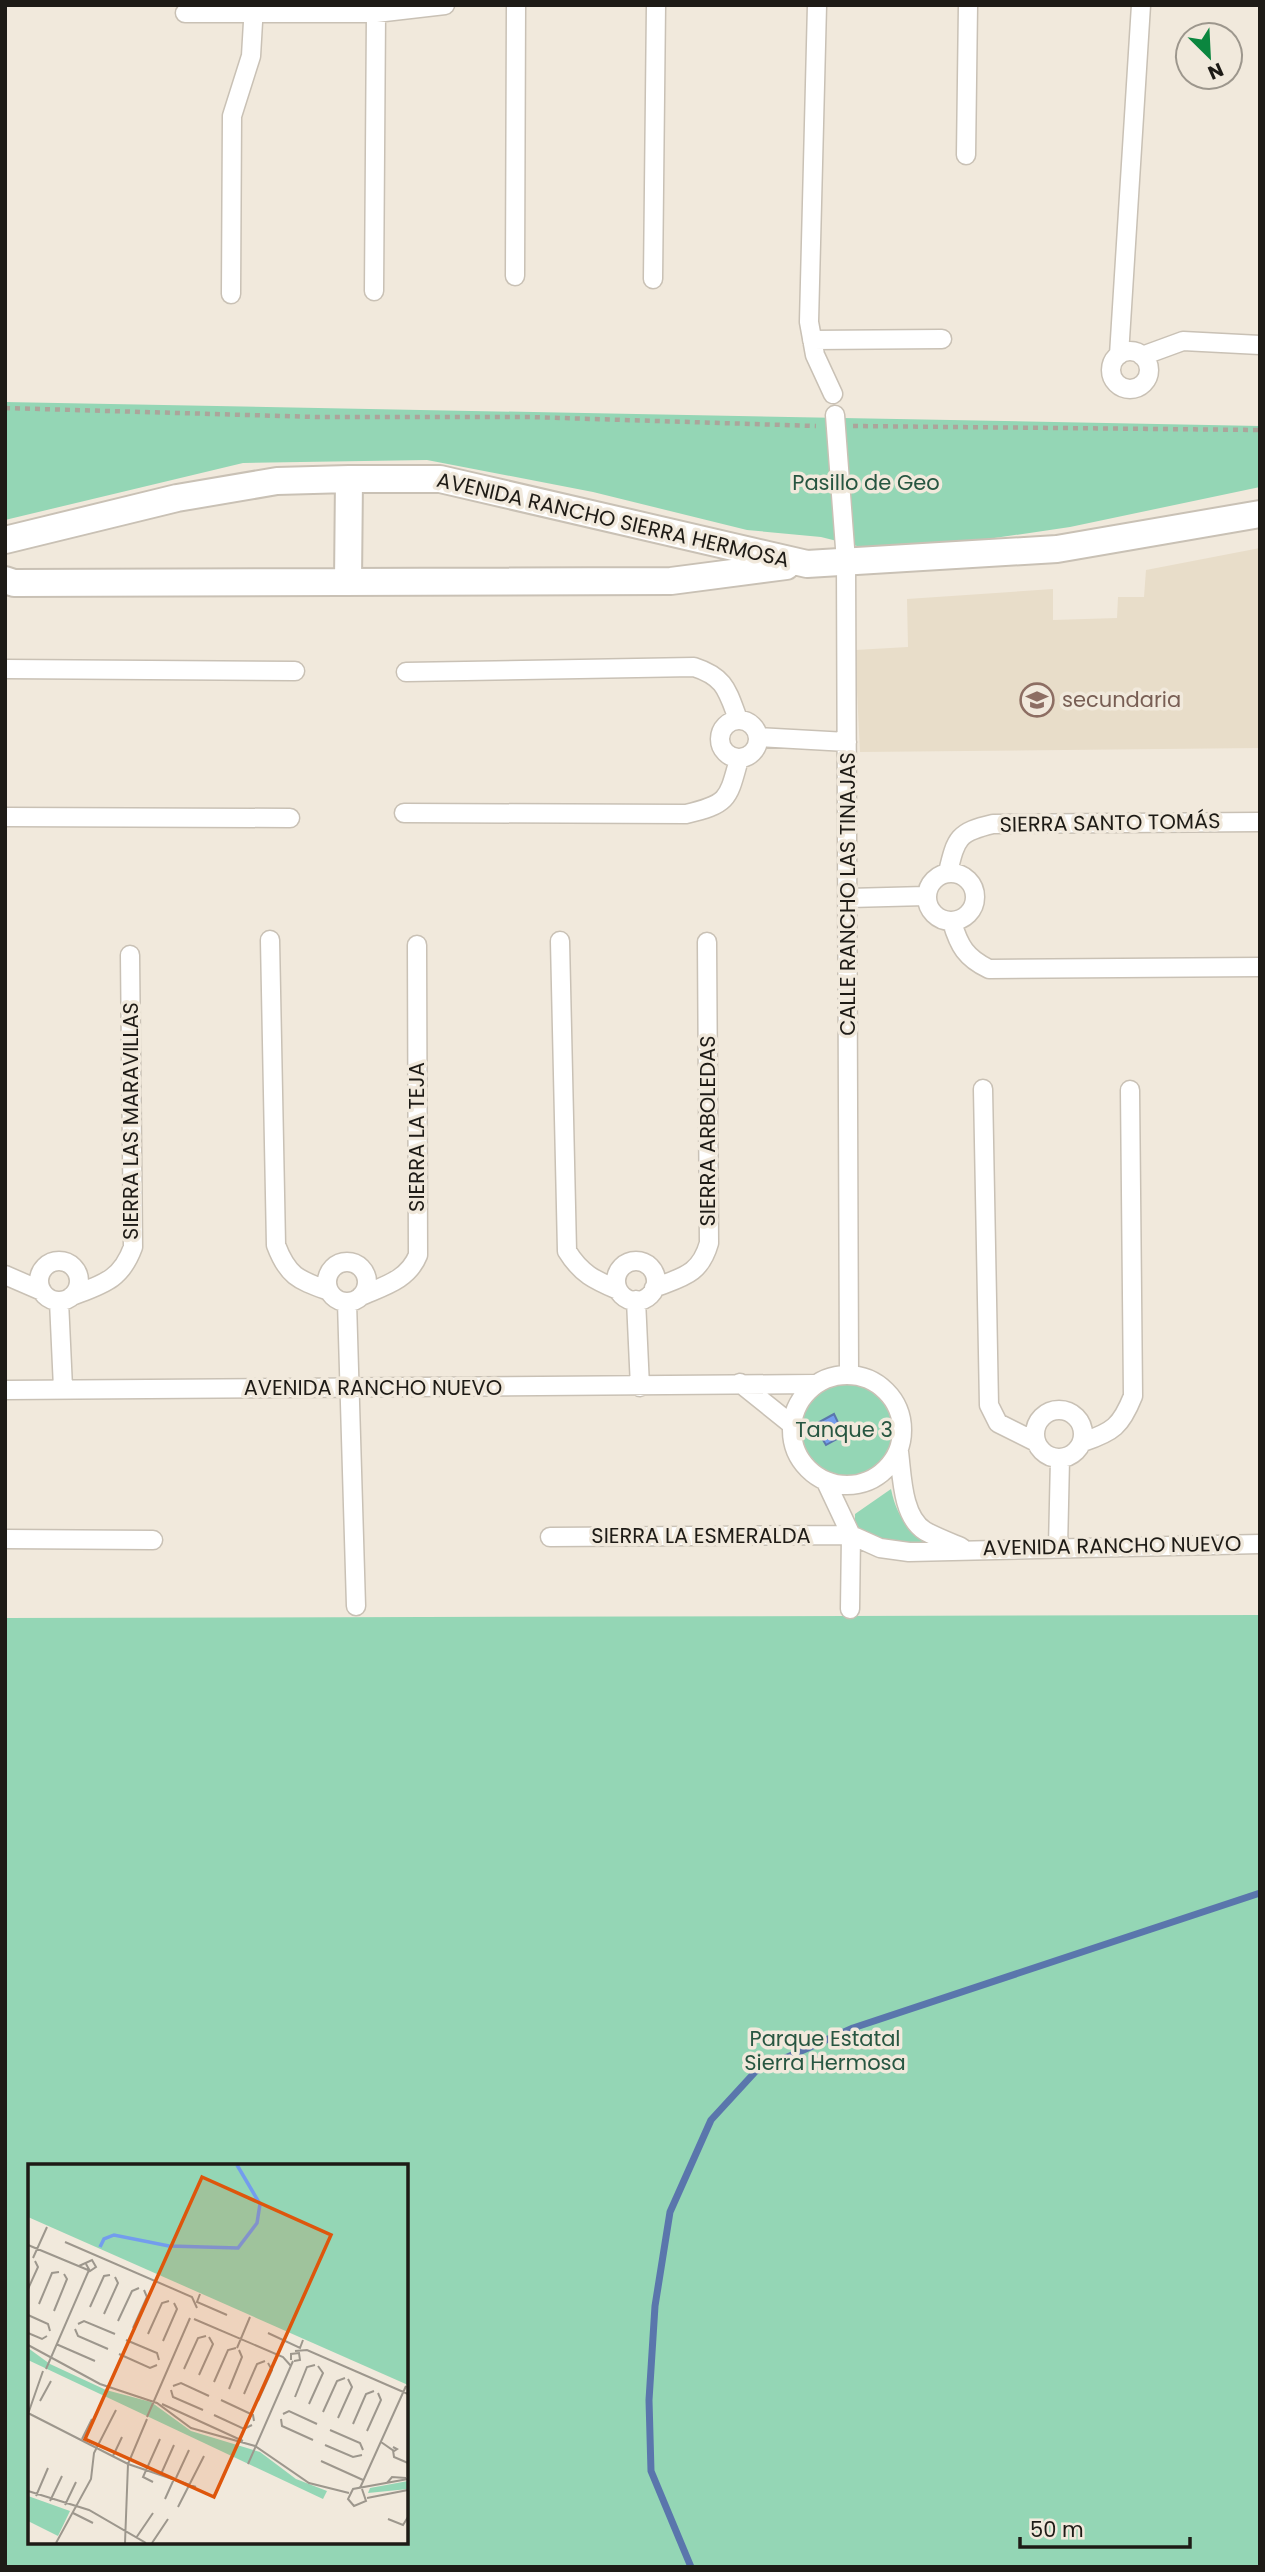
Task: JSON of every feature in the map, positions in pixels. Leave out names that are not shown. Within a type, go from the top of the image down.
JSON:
[{"type":"street","points":[[185,13],[254,9],[388,10],[445,5]]},
{"type":"street","points":[[515,276],[516,5]]},
{"type":"street","points":[[653,279],[656,5]]},
{"type":"street","points":[[817,5],[808,322],[832,394]]},
{"type":"street","points":[[966,155],[968,5]]},
{"type":"street","points":[[1119,355],[1141,5]]},
{"type":"street","points":[[231,294],[232,117],[251,56],[254,9]]},
{"type":"street","points":[[374,291],[388,10]]},
{"type":"street","points":[[812,340],[942,340]]},
{"type":"street","points":[[1142,356],[1147,363],[1146,380],[1132,389],[1116,384],[1112,377],[1113,360],[1127,352],[1142,356],[1183,341],[1260,345]]},
{"type":"street","name":"CALLE RANCHO LAS TINAJAS","points":[[835,421],[846,561],[849,1374]]},
{"type":"street","name":"AVENIDA RANCHO SIERRA HERMOSA","points":[[5,540],[177,498],[277,481],[440,478],[807,564]]},
{"type":"street","points":[[348,582],[349,479]]},
{"type":"street","name":"AVENIDA RANCHO SIERRA HERMOSA","points":[[5,580],[14,583],[671,581],[807,564],[1057,549],[1260,514]]},
{"type":"street","points":[[406,672],[694,667],[713,673],[725,686],[738,719]]},
{"type":"street","points":[[5,669],[295,671]]},
{"type":"street","points":[[738,719],[748,721],[756,727],[759,737],[757,748],[750,756],[739,759],[728,755],[721,746],[720,733],[727,723],[738,719]]},
{"type":"street","points":[[759,737],[847,742]]},
{"type":"street","points":[[404,813],[687,814],[714,807],[730,793],[739,759]]},
{"type":"street","points":[[5,817],[290,818]]},
{"type":"street","name":"SIERRA SANTO TOMÁS","points":[[926,896],[933,880],[948,872],[955,843],[968,829],[993,824],[1260,822]]},
{"type":"street","points":[[849,898],[926,896],[929,909],[939,919],[952,922],[964,918],[973,908],[976,895],[971,883],[961,874],[948,872]]},
{"type":"street","points":[[952,922],[958,942],[970,960],[989,969],[1260,967]]},
{"type":"street","points":[[270,940],[276,1245],[283,1263],[296,1278],[354,1299]]},
{"type":"street","points":[[561,941],[567,1251],[577,1268],[591,1279],[636,1300],[640,1387]]},
{"type":"street","name":"SIERRA ARBOLEDAS","points":[[636,1300],[650,1294],[654,1288],[689,1275],[704,1261],[709,1243],[708,942]]},
{"type":"street","name":"SIERRA LA TEJA","points":[[354,1299],[394,1282],[412,1269],[418,1255],[416,945]]},
{"type":"street","name":"SIERRA LAS MARAVILLAS","points":[[66,1298],[107,1282],[125,1267],[132,1247],[130,956]]},
{"type":"street","points":[[983,1089],[989,1405],[998,1423],[1036,1442],[1045,1455],[1060,1459],[1074,1454],[1083,1442],[1084,1429],[1078,1418],[1066,1411],[1053,1411],[1041,1417],[1035,1429],[1036,1442]]},
{"type":"street","points":[[1083,1442],[1106,1434],[1124,1419],[1133,1396],[1130,1090]]},
{"type":"street","points":[[618,1290],[618,1273],[631,1261],[639,1261],[653,1271],[654,1288]]},
{"type":"street","points":[[41,1291],[40,1273],[46,1266],[62,1262],[70,1265],[79,1280],[66,1298],[63,1388]]},
{"type":"street","points":[[330,1291],[327,1283],[334,1267],[351,1262],[365,1272],[366,1289],[354,1299],[351,1388],[356,1606]]},
{"type":"street","points":[[5,1275],[41,1291],[46,1296],[66,1298]]},
{"type":"street","points":[[849,1374],[870,1379],[888,1391],[899,1410],[903,1431],[898,1452],[886,1470],[868,1482],[847,1486],[826,1482],[806,1468],[793,1448],[791,1424],[799,1402],[814,1384],[849,1374]]},
{"type":"street","points":[[740,1382],[791,1424]]},
{"type":"street","name":"AVENIDA RANCHO NUEVO","points":[[5,1390],[640,1387],[740,1382],[814,1384]]},
{"type":"street","points":[[898,1452],[905,1493],[922,1530],[964,1548]]},
{"type":"street","points":[[1058,1548],[1060,1459]]},
{"type":"street","points":[[826,1482],[851,1535],[849,1609]]},
{"type":"street","name":"AVENIDA RANCHO NUEVO","points":[[851,1535],[880,1548],[909,1552],[964,1548],[1260,1544]]},
{"type":"street","name":"SIERRA LA ESMERALDA","points":[[550,1536],[851,1535]]},
{"type":"street","points":[[5,1539],[153,1540]]},
{"type":"path","points":[[5,408],[317,417],[835,421],[1260,430]]},
{"type":"shaded area","name":"secundaria","points":[[1260,548],[1260,748],[860,752],[855,650],[908,647],[907,599],[1053,589],[1053,620],[1117,618],[1118,597],[1144,597],[1146,570]]},
{"type":"green space","name":"Pasillo de Geo","points":[[5,402],[1260,426],[1260,487],[1070,527],[981,540],[861,547],[821,537],[747,530],[593,492],[427,460],[243,463],[5,520]]},
{"type":"green space","name":"Tanque 3","points":[[844,1382],[862,1385],[878,1396],[889,1412],[892,1430],[889,1448],[878,1464],[862,1475],[844,1478],[826,1475],[810,1464],[799,1448],[796,1430],[799,1412],[810,1396],[826,1385]]},
{"type":"green space","points":[[891,1489],[897,1510],[907,1524],[939,1545],[881,1542],[855,1525],[855,1514]]},
{"type":"green space","name":"Parque Estatal Sierra Hermosa","points":[[1260,1615],[1260,2567],[5,2567],[5,1618]]},
{"type":"water","points":[[834,1414],[844,1435],[826,1445],[814,1425]]},
{"type":"waterway","points":[[691,2567],[651,2471],[649,2400],[655,2306],[670,2212],[711,2120],[756,2071],[853,2028],[1260,1893]]},
{"type":"place","name":"secundaria","points":[[1037,700]]}]
